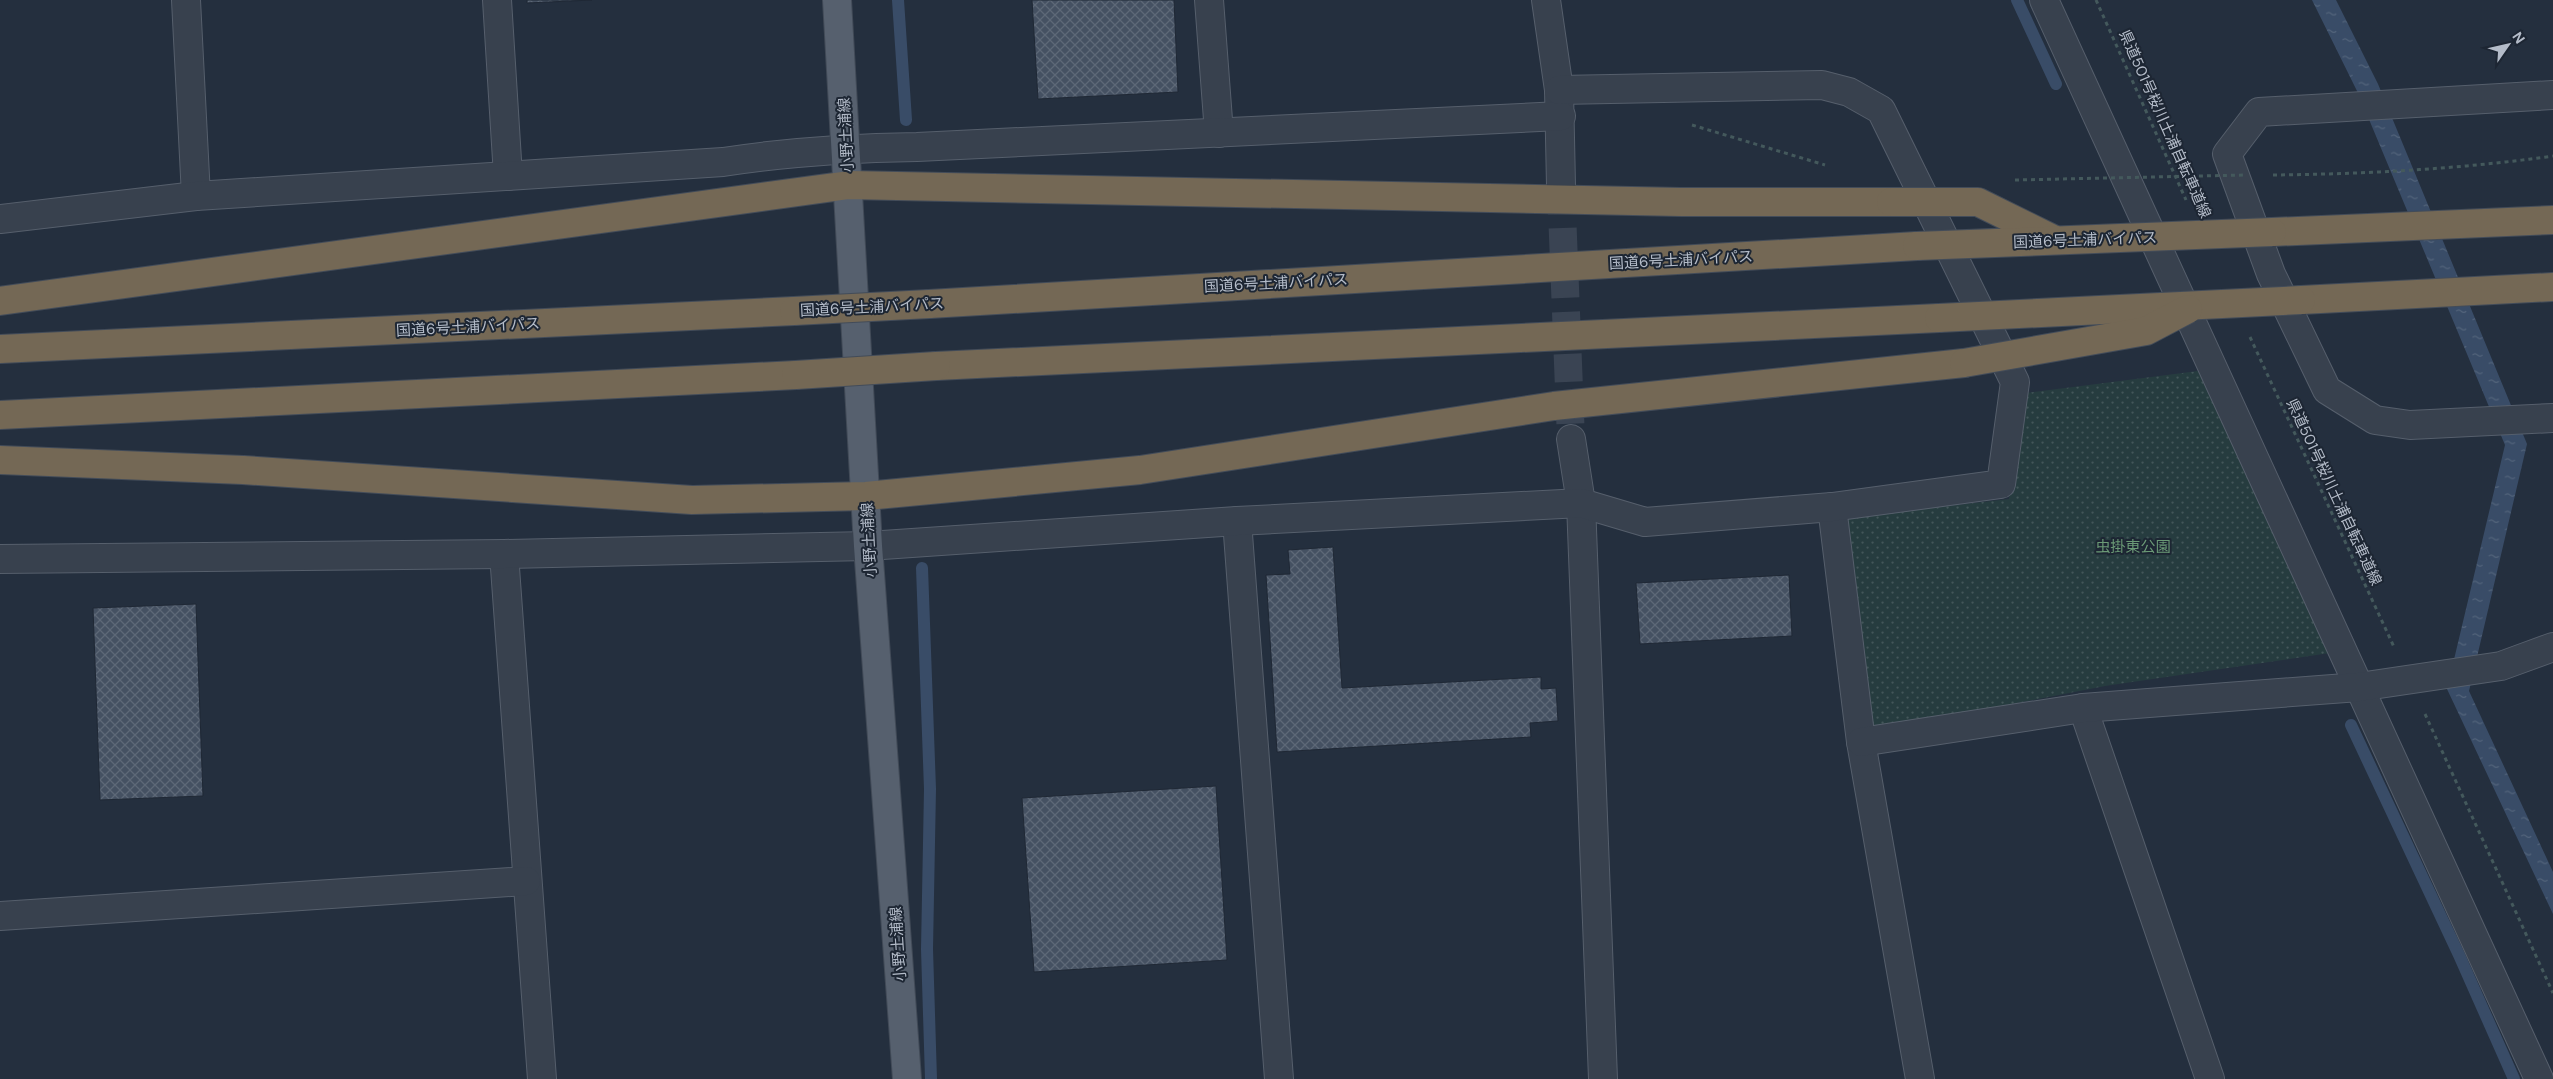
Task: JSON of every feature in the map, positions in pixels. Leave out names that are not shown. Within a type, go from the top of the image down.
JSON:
[{"type":"highway","points":[[0,301],[849,185],[1681,202],[1978,202],[2057,241]]},
{"type":"highway","name":"国道6号土浦バイパス","points":[[0,349],[929,304],[1916,246],[2553,220]]},
{"type":"highway","points":[[0,415],[796,375],[936,366],[2553,287]]},
{"type":"highway","points":[[0,460],[243,470],[692,500],[866,496],[1140,470],[1554,406],[1964,363],[2146,331],[2196,305]]},
{"type":"main road","name":"小野土浦線","points":[[837,0],[847,148],[868,546],[908,1079]]},
{"type":"street","points":[[186,0],[196,196]]},
{"type":"street","points":[[497,0],[508,176]]},
{"type":"street","points":[[1209,0],[1219,133]]},
{"type":"street","points":[[1546,0],[1560,103],[1561,186]]},
{"type":"street","points":[[2044,0],[2538,1079]]},
{"type":"street","points":[[0,219],[196,196],[722,162],[779,153],[847,148],[917,147],[1219,133],[1560,103],[1822,85],[1849,92],[1881,110],[2015,382],[2001,484],[1832,507],[1645,522],[1581,503],[1237,521],[868,546],[504,554],[0,558]]},
{"type":"street","points":[[2553,95],[2259,112],[2227,154],[2271,274],[2328,390],[2375,420],[2410,425],[2553,418]]},
{"type":"street","points":[[1571,439],[1581,503],[1603,1079]]},
{"type":"street","points":[[1832,507],[1861,742],[1920,1079]]},
{"type":"street","points":[[1237,521],[1279,1079]]},
{"type":"street","points":[[504,554],[526,881],[542,1079]]},
{"type":"street","points":[[1861,742],[2083,708],[2359,687],[2501,666],[2553,648]]},
{"type":"street","points":[[2083,708],[2210,1079]]},
{"type":"street","points":[[0,916],[526,881]]},
{"type":"path","name":"県道501号桜川土浦自転車道線","points":[[2096,0],[2188,203]]},
{"type":"path","points":[[1684,123],[1834,168]]},
{"type":"path","points":[[2264,175],[2351,174],[2488,166],[2553,156]]},
{"type":"path","points":[[2009,180],[2254,175]]},
{"type":"path","name":"県道501号桜川土浦自転車道線","points":[[2246,329],[2422,677],[2553,993]]},
{"type":"green space","name":"虫掛東公園","points":[[2198,371],[2330,653],[2105,686],[1869,732],[1844,518],[2009,499],[2026,393]]},
{"type":"water","points":[[2312,0],[2336,0],[2378,84],[2527,444],[2469,691],[2553,872],[2553,914],[2447,689],[2505,445],[2358,93]]},
{"type":"building","points":[[527,0],[592,0],[527,3]]},
{"type":"building","points":[[1032,0],[1174,0],[1178,92],[1038,99]]},
{"type":"building","points":[[1333,547],[1342,688],[1541,677],[1541,689],[1556,688],[1558,721],[1530,723],[1531,737],[1277,752],[1266,575],[1290,574],[1288,550]]},
{"type":"building","points":[[1789,575],[1792,636],[1640,644],[1636,583]]},
{"type":"building","points":[[196,604],[203,796],[100,800],[93,608]]},
{"type":"building","points":[[1216,786],[1227,960],[1034,972],[1022,798]]},
{"type":"waterway","points":[[898,0],[906,120]]},
{"type":"waterway","points":[[2017,0],[2056,84]]},
{"type":"waterway","points":[[922,568],[930,789],[927,949],[931,1079]]},
{"type":"waterway","points":[[2351,725],[2459,955],[2514,1079]]},
{"type":"tunnel","points":[[1561,186],[1571,439]]}]
